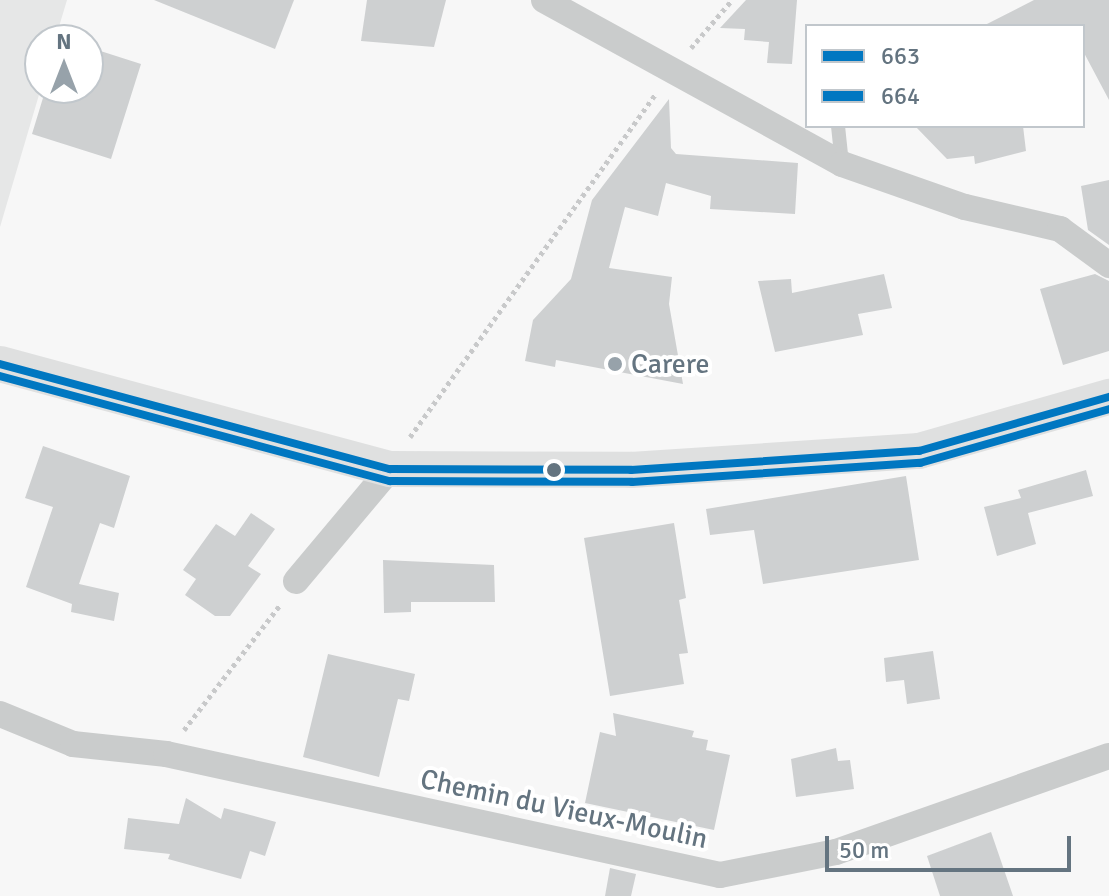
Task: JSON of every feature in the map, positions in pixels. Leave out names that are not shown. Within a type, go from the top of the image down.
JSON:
[{"type":"main road","points":[[0,364],[390,469],[631,470],[919,451],[1109,397]]},
{"type":"street","points":[[544,0],[670,73],[842,164],[965,207],[1060,229],[1109,265]]},
{"type":"street","points":[[296,581],[390,469]]},
{"type":"street","name":"Chemin du Vieux-Moulin","points":[[0,714],[73,744],[166,754],[720,875],[836,852],[1109,756]]},
{"type":"lane","points":[[838,128],[842,164]]},
{"type":"path","points":[[390,469],[436,395],[670,73],[732,0]]},
{"type":"path","points":[[166,754],[296,581]]},
{"type":"shaded area","points":[[0,0],[67,0],[60,24],[24,24],[24,104],[36,104],[0,227]]},
{"type":"building","points":[[154,0],[294,0],[275,49]]},
{"type":"building","points":[[367,0],[446,0],[434,47],[361,41]]},
{"type":"building","points":[[746,0],[797,0],[792,64],[767,63],[769,42],[744,40],[745,29],[720,28]]},
{"type":"building","points":[[1034,0],[1109,0],[1109,100],[1085,55],[1085,24],[987,24]]},
{"type":"building","points":[[104,52],[141,64],[111,159],[32,134],[41,104],[104,104]]},
{"type":"building","points":[[669,99],[671,148],[676,154],[798,163],[795,214],[710,209],[711,196],[666,183],[658,216],[625,207],[609,268],[672,277],[669,304],[683,384],[556,360],[555,367],[525,361],[533,320],[571,279],[592,200]]},
{"type":"building","points":[[917,128],[1023,128],[1026,151],[975,164],[974,156],[947,159]]},
{"type":"building","points":[[1109,180],[1109,245],[1088,230],[1081,186]]},
{"type":"building","points":[[884,274],[892,308],[858,314],[863,335],[775,352],[758,281],[791,279],[792,293]]},
{"type":"building","points":[[1095,274],[1109,281],[1109,351],[1063,365],[1040,289]]},
{"type":"building","points":[[43,446],[130,476],[114,528],[100,523],[79,584],[119,593],[114,621],[71,612],[72,604],[26,587],[53,507],[25,498]]},
{"type":"building","points":[[1086,470],[1093,496],[1028,513],[1036,544],[997,556],[984,507],[1021,498],[1018,490]]},
{"type":"building","points":[[906,476],[919,560],[763,584],[754,530],[710,535],[706,509]]},
{"type":"building","points":[[251,513],[275,529],[248,566],[261,574],[230,616],[215,616],[185,595],[196,579],[183,570],[216,524],[235,536]]},
{"type":"building","points":[[674,523],[686,598],[679,600],[688,653],[679,654],[684,684],[610,696],[584,538]]},
{"type":"building","points":[[383,560],[494,565],[495,602],[411,602],[411,612],[384,613]]},
{"type":"building","points":[[933,651],[940,699],[907,704],[904,680],[886,682],[884,658]]},
{"type":"building","points":[[328,654],[415,674],[409,701],[398,699],[379,777],[303,757]]},
{"type":"building","points":[[613,713],[694,731],[692,737],[708,740],[706,750],[730,755],[714,830],[585,803],[600,732],[616,736]]},
{"type":"building","points":[[836,748],[838,761],[850,760],[854,789],[796,797],[791,759]]},
{"type":"building","points":[[186,798],[221,819],[224,808],[276,822],[265,856],[250,851],[241,879],[168,859],[170,854],[124,849],[128,818],[179,824]]},
{"type":"building","points":[[991,832],[1013,896],[940,896],[927,856]]},
{"type":"building","points":[[610,868],[636,874],[631,896],[605,896]]},
{"type":"transit line","name":"663","points":[[0,364],[390,469],[631,470],[919,451],[1109,397]]},
{"type":"transit line","name":"664","points":[[0,376],[390,481],[632,482],[920,463],[1109,409]]},
{"type":"place","name":"Carere","points":[[615,364]]}]
